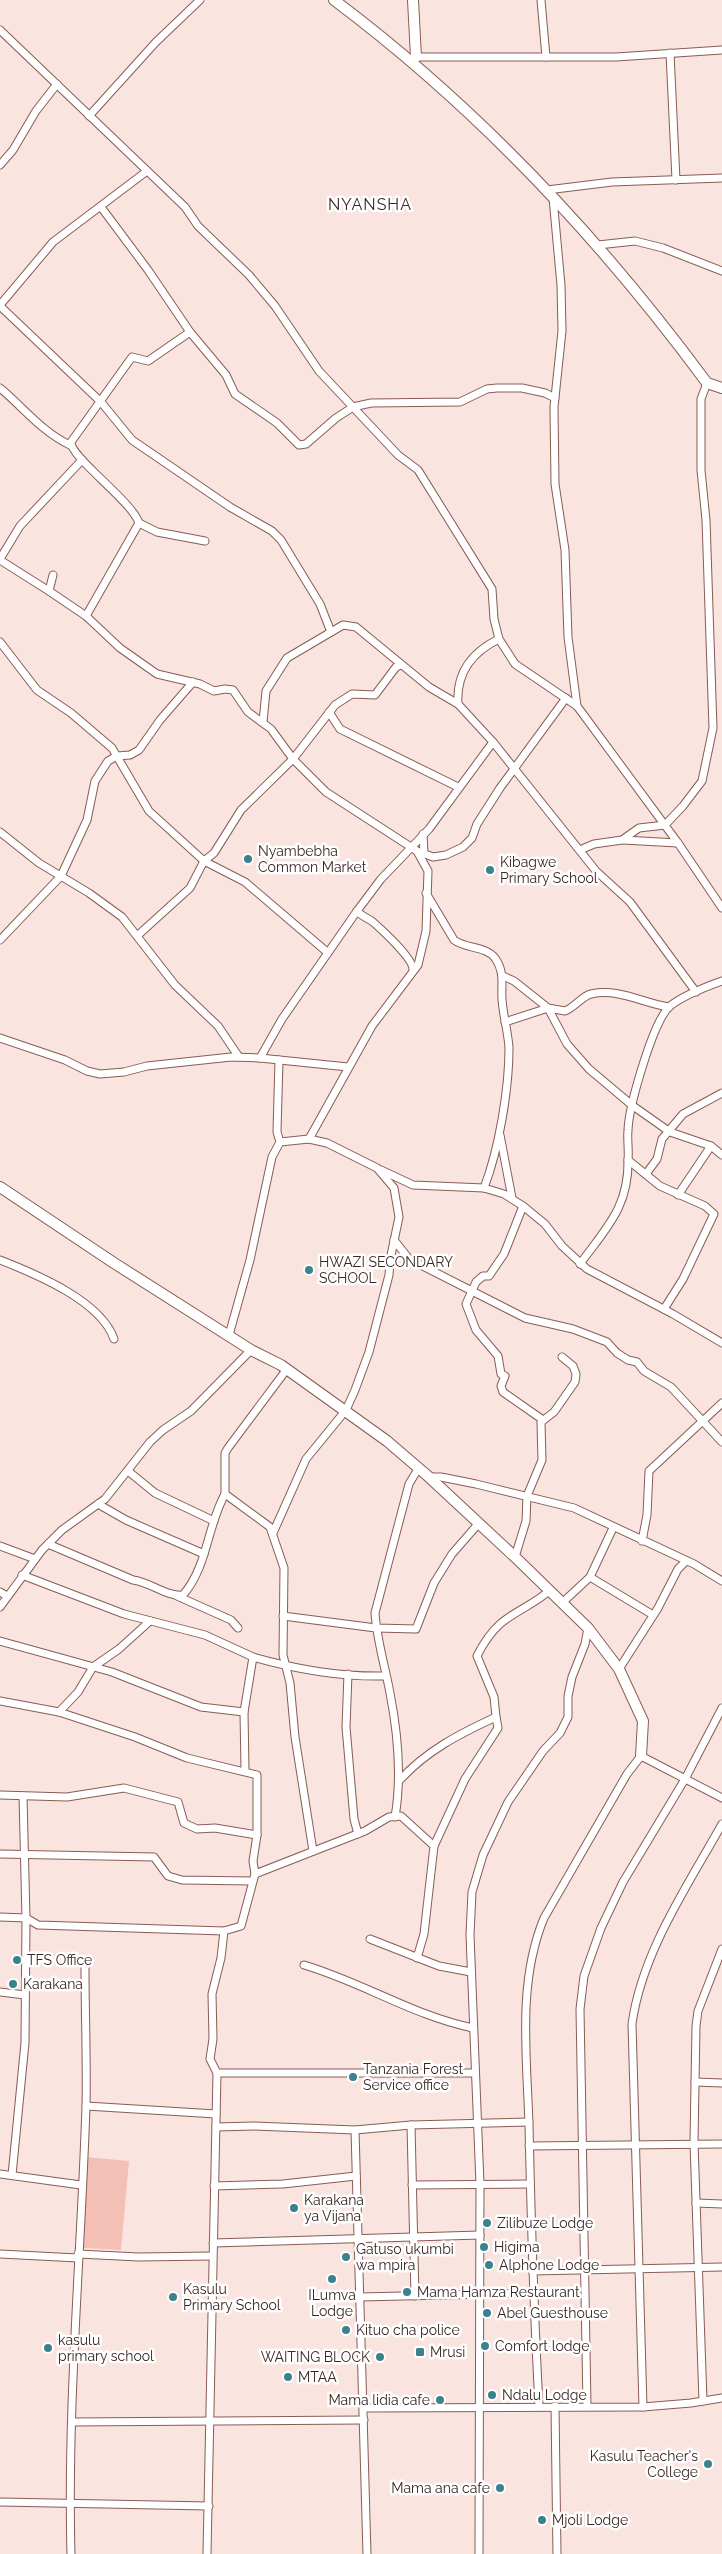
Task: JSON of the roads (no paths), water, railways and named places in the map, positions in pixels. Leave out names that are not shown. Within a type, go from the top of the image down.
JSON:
[{"type":"street","points":[[89,116],[156,42],[200,0]]},
{"type":"street","points":[[334,0],[411,57],[510,150],[598,245],[707,383],[722,388]]},
{"type":"street","points":[[411,57],[413,0]]},
{"type":"street","points":[[541,0],[546,56]]},
{"type":"street","points":[[0,30],[184,207],[198,226],[249,275],[275,306],[319,371],[398,455],[418,470],[492,589],[494,619],[499,639],[506,653],[521,671],[577,706],[678,843],[722,908]]},
{"type":"street","points":[[411,57],[616,57],[722,50]]},
{"type":"street","points":[[670,53],[676,180]]},
{"type":"street","points":[[0,165],[13,150],[36,111],[57,84]]},
{"type":"street","points":[[147,172],[53,242],[0,306],[101,402],[132,440],[157,459],[230,507],[251,517],[282,540],[320,604],[331,632]]},
{"type":"street","points":[[550,193],[612,182],[722,178]]},
{"type":"street","points":[[550,193],[562,303],[562,331],[555,398],[555,484],[565,550],[568,636],[577,706]]},
{"type":"street","points":[[100,207],[148,270],[190,332],[214,359],[235,394],[278,423],[299,445],[306,444],[336,418],[354,407],[371,403],[460,402],[488,389],[496,388],[522,388],[545,393],[555,398]]},
{"type":"street","points":[[598,245],[635,241],[663,248],[722,271]]},
{"type":"street","points":[[70,445],[75,435],[101,402],[132,357],[148,361],[190,332]]},
{"type":"street","points":[[622,840],[639,828],[665,825],[683,806],[702,781],[712,728],[706,520],[702,470],[701,399],[707,383]]},
{"type":"street","points":[[0,388],[32,418],[60,440],[70,445],[82,460],[115,492],[137,517],[139,523],[157,532],[205,541]]},
{"type":"street","points":[[82,460],[20,526],[0,560],[86,616],[120,648],[157,674],[194,682],[214,691],[225,688],[232,690],[248,712],[271,729],[293,759],[344,805],[417,850],[433,856],[446,855],[463,847],[472,838],[477,824],[566,698]]},
{"type":"street","points":[[86,616],[139,523]]},
{"type":"street","points":[[49,591],[53,575]]},
{"type":"street","points":[[263,722],[266,691],[287,658],[343,625],[356,627],[429,687],[458,704],[493,742],[513,771],[596,871],[630,902],[696,992]]},
{"type":"street","points":[[458,704],[459,685],[464,667],[478,651],[499,639]]},
{"type":"street","points":[[0,642],[37,690],[71,713],[112,748],[149,811],[204,861],[245,882],[327,952]]},
{"type":"street","points":[[137,936],[190,888],[204,861],[214,852],[241,810],[293,759],[335,705],[352,694],[375,695],[392,671],[401,665]]},
{"type":"street","points":[[0,940],[61,876],[87,820],[94,781],[108,761],[117,756],[139,750],[160,720],[194,682]]},
{"type":"street","points":[[329,712],[340,729],[458,787]]},
{"type":"street","points":[[260,1058],[282,1019],[357,911],[417,850],[423,834],[493,742]]},
{"type":"street","points":[[0,832],[39,863],[122,917],[175,986],[218,1026],[240,1057]]},
{"type":"street","points":[[309,1139],[372,1026],[418,965],[426,931],[428,871],[417,850],[423,834]]},
{"type":"street","points":[[580,850],[594,844],[622,840],[678,843]]},
{"type":"street","points":[[426,893],[454,940],[490,953],[495,958],[503,976],[502,998],[506,1022],[508,1067],[499,1131],[484,1188]]},
{"type":"street","points":[[357,911],[373,923],[400,949],[411,961],[413,970]]},
{"type":"street","points":[[503,976],[514,981],[548,1008],[567,1044],[589,1069],[633,1106],[670,1132],[711,1146],[722,1155]]},
{"type":"street","points":[[580,1264],[618,1209],[626,1192],[628,1129],[655,1030],[670,1007],[696,992],[722,981]]},
{"type":"street","points":[[506,1022],[548,1008],[565,1012],[589,994],[607,992],[621,993],[670,1007]]},
{"type":"street","points":[[0,1038],[65,1060],[87,1071],[100,1074],[124,1072],[147,1066],[240,1057],[348,1067]]},
{"type":"street","points":[[229,1335],[250,1260],[272,1156],[280,1142],[277,1132],[279,1060]]},
{"type":"street","points":[[646,1174],[657,1160],[662,1140],[683,1114],[722,1093]]},
{"type":"street","points":[[499,1131],[512,1198]]},
{"type":"street","points":[[280,1142],[309,1139],[327,1144],[413,1185],[484,1188],[512,1198],[545,1224],[580,1264],[597,1275],[664,1309],[722,1343]]},
{"type":"street","points":[[678,1195],[711,1146]]},
{"type":"street","points":[[628,1160],[660,1186],[705,1206],[714,1214],[683,1279],[664,1309]]},
{"type":"street","points":[[273,1533],[308,1455],[346,1410],[358,1381],[378,1318],[389,1275],[399,1218],[398,1201],[394,1188],[377,1168]]},
{"type":"street","points":[[0,1187],[251,1350],[287,1369],[346,1410],[386,1441],[479,1523],[588,1628],[619,1669],[643,1721],[641,1756],[627,1774],[544,1918],[534,1942],[529,1967],[526,2017],[532,2271],[539,2406]]},
{"type":"street","points":[[523,1206],[504,1254],[488,1276],[482,1276],[472,1290],[466,1304],[476,1330],[498,1356],[501,1374],[505,1376],[501,1386],[503,1392],[542,1420]]},
{"type":"street","points":[[394,1240],[409,1259],[525,1318],[573,1329],[606,1342],[628,1360],[637,1362],[644,1371],[671,1387],[722,1442]]},
{"type":"street","points":[[0,1260],[43,1277],[83,1302],[110,1328],[114,1339]]},
{"type":"street","points":[[0,1607],[3,1594],[48,1544],[62,1530],[105,1499],[150,1442],[163,1430],[191,1411],[251,1350]]},
{"type":"street","points":[[542,1420],[554,1412],[575,1382],[573,1366],[562,1357]]},
{"type":"street","points":[[176,1596],[183,1595],[191,1586],[225,1494],[225,1452],[287,1369]]},
{"type":"street","points":[[642,1541],[647,1515],[649,1471],[722,1403]]},
{"type":"street","points":[[515,1557],[526,1521],[527,1496],[542,1460],[542,1420]]},
{"type":"street","points":[[395,1816],[400,1789],[396,1724],[376,1628],[375,1613],[409,1484],[418,1469]]},
{"type":"street","points":[[128,1471],[155,1493],[214,1521]]},
{"type":"street","points":[[429,1477],[441,1477],[476,1484],[574,1508],[722,1580]]},
{"type":"street","points":[[225,1494],[262,1520],[273,1533],[284,1568],[283,1655],[290,1683],[295,1737],[313,1851]]},
{"type":"street","points":[[98,1504],[126,1520],[204,1554]]},
{"type":"street","points":[[282,1616],[376,1628],[416,1629],[434,1582],[452,1554],[479,1523]]},
{"type":"street","points":[[562,1603],[590,1577],[613,1528]]},
{"type":"street","points":[[48,1544],[231,1620],[238,1628]]},
{"type":"street","points":[[0,1546],[35,1559]]},
{"type":"street","points":[[619,1669],[653,1615],[678,1569],[686,1561]]},
{"type":"street","points":[[22,1575],[124,1614],[205,1635],[253,1657],[286,1667],[386,1676]]},
{"type":"street","points":[[590,1577],[653,1615]]},
{"type":"street","points":[[417,1958],[424,1934],[434,1846],[465,1779],[498,1728],[494,1697],[477,1656],[485,1641],[502,1623],[539,1600],[550,1590]]},
{"type":"street","points":[[59,1712],[78,1692],[93,1667],[119,1649],[150,1621]]},
{"type":"street","points":[[479,2554],[480,2184],[471,1972],[472,1892],[483,1855],[513,1794],[543,1751],[560,1733],[568,1716],[568,1696],[572,1677],[585,1644],[588,1628]]},
{"type":"street","points":[[0,1641],[93,1667],[162,1691],[201,1708],[244,1712]]},
{"type":"street","points":[[245,1771],[244,1712],[253,1657]]},
{"type":"street","points":[[348,1674],[346,1727],[354,1819],[358,1834]]},
{"type":"street","points":[[0,1701],[59,1712],[135,1737],[187,1758],[257,1775],[257,1835],[253,1861],[254,1878],[241,1926],[224,1931],[38,1924],[26,1918],[0,1917]]},
{"type":"street","points":[[587,2406],[580,2009],[584,1976],[601,1928],[623,1882],[685,1779],[722,1708]]},
{"type":"street","points":[[399,1782],[409,1769],[439,1745],[496,1717]]},
{"type":"street","points":[[641,1756],[722,1798]]},
{"type":"street","points":[[0,1795],[67,1797],[124,1788],[178,1802],[184,1823],[196,1829],[216,1828],[257,1835]]},
{"type":"street","points":[[12,2176],[25,2043],[26,1918],[23,1796]]},
{"type":"street","points":[[0,1854],[24,1856],[154,1857],[168,1876],[182,1880],[254,1878],[313,1851],[358,1834],[389,1817],[395,1816],[401,1816],[434,1846]]},
{"type":"street","points":[[643,2407],[632,2024],[636,1995],[669,1918],[722,1824]]},
{"type":"street","points":[[207,2554],[212,2422],[212,2256],[217,2073],[210,2059],[213,2039],[212,1994],[217,1980],[224,1931]]},
{"type":"street","points":[[370,1939],[439,1966],[471,1972]]},
{"type":"street","points":[[702,2401],[694,2143],[698,2011],[722,1949]]},
{"type":"street","points":[[304,1965],[332,1973],[438,2019],[473,2028]]},
{"type":"street","points":[[72,2554],[70,2505],[72,2422],[81,2184],[86,2106],[85,1967]]},
{"type":"street","points":[[0,1992],[25,1994]]},
{"type":"street","points":[[217,2073],[475,2073]]},
{"type":"street","points":[[695,2082],[722,2083]]},
{"type":"street","points":[[86,2106],[216,2114]]},
{"type":"street","points":[[216,2127],[254,2126],[355,2130],[412,2125],[529,2122]]},
{"type":"street","points":[[412,2125],[415,2296]]},
{"type":"street","points":[[355,2130],[367,2554]]},
{"type":"street","points":[[529,2146],[722,2144]]},
{"type":"street","points":[[0,2174],[81,2184]]},
{"type":"street","points":[[214,2186],[283,2184],[356,2176]]},
{"type":"street","points":[[412,2186],[530,2184]]},
{"type":"street","points":[[696,2203],[722,2204]]},
{"type":"street","points":[[213,2243],[480,2236]]},
{"type":"street","points":[[0,2254],[139,2257],[212,2256]]},
{"type":"street","points":[[532,2271],[722,2267]]},
{"type":"street","points":[[360,2298],[533,2293]]},
{"type":"street","points":[[364,2408],[643,2407],[722,2398]]},
{"type":"street","points":[[554,2406],[557,2554]]},
{"type":"street","points":[[72,2422],[364,2420]]},
{"type":"street","points":[[0,2502],[70,2505],[209,2506]]},
{"type":"place","name":"Nyambebha Common Market","points":[[248,859]]},
{"type":"place","name":"Kibagwe Primary School","points":[[490,870]]},
{"type":"place","name":"HWAZI SECONDARY SCHOOL","points":[[309,1270]]},
{"type":"place","name":"TFS Office","points":[[17,1960]]},
{"type":"place","name":"Karakana","points":[[13,1984]]},
{"type":"place","name":"Tanzania Forest Service office","points":[[353,2077]]},
{"type":"place","name":"Karakana ya Vijana","points":[[294,2208]]},
{"type":"place","name":"Zilibuze Lodge","points":[[487,2223]]},
{"type":"place","name":"Higima","points":[[484,2247]]},
{"type":"place","name":"Gatuso ukumbi wa mpira","points":[[346,2257]]},
{"type":"place","name":"Alphone Lodge","points":[[489,2265]]},
{"type":"place","name":"ILumva Lodge","points":[[332,2279]]},
{"type":"place","name":"Mama Hamza Restaurant","points":[[407,2292]]},
{"type":"place","name":"Kasulu Primary School","points":[[173,2297]]},
{"type":"place","name":"Abel Guesthouse","points":[[487,2313]]},
{"type":"place","name":"Kituo cha police","points":[[346,2330]]},
{"type":"place","name":"Comfort lodge","points":[[485,2346]]},
{"type":"place","name":"kasulu primary school","points":[[48,2348]]},
{"type":"place","name":"Mrusi","points":[[420,2352]]},
{"type":"place","name":"WAITING BLOCK","points":[[380,2357]]},
{"type":"place","name":"MTAA","points":[[288,2377]]},
{"type":"place","name":"Ndalu Lodge","points":[[492,2395]]},
{"type":"place","name":"Mama lidia cafe","points":[[440,2400]]},
{"type":"place","name":"Kasulu Teacher's College","points":[[708,2464]]},
{"type":"place","name":"Mama ana cafe","points":[[500,2488]]},
{"type":"place","name":"Mjoli Lodge","points":[[542,2520]]},
{"type":"district","name":"NYANSHA","points":[[370,204]]}]
